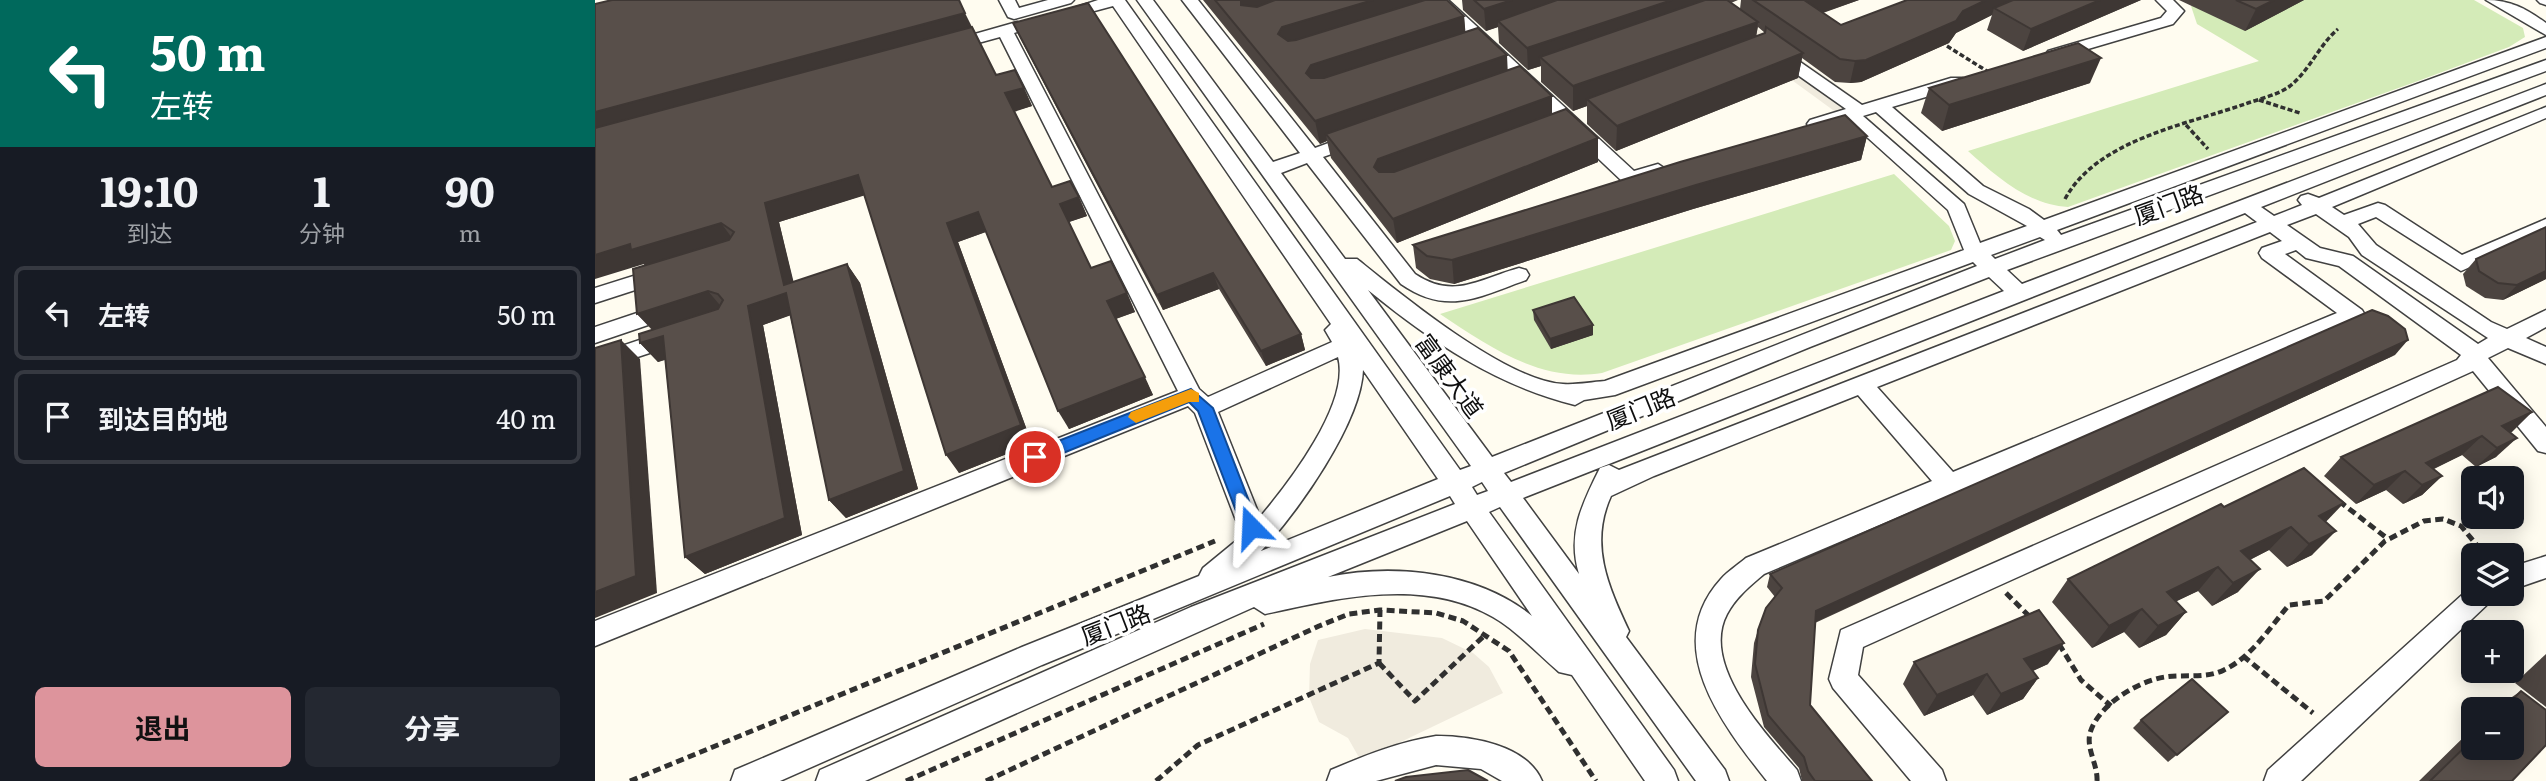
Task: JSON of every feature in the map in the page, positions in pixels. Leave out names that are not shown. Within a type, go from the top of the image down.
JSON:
[{"type":"street","points":[[1007,0],[1014,14],[1066,0]]},
{"type":"street","points":[[926,53],[1116,0],[1663,781]]},
{"type":"street","name":"富康大道","points":[[1145,0],[1714,781]]},
{"type":"street","points":[[1190,0],[1400,271],[1418,288],[1431,295],[1450,297],[1519,275]]},
{"type":"street","points":[[1440,6],[1471,0]]},
{"type":"street","points":[[2040,58],[2167,21],[2176,11],[2164,0]]},
{"type":"street","points":[[2494,0],[2522,13],[2546,30]]},
{"type":"street","points":[[2503,0],[2546,18]]},
{"type":"street","points":[[2524,0],[2546,9]]},
{"type":"street","points":[[1005,31],[1198,401],[1253,533]]},
{"type":"street","points":[[1458,49],[1506,32]]},
{"type":"street","points":[[1879,106],[1986,196],[2008,204],[2052,232],[2220,163],[2546,42]]},
{"type":"street","points":[[2521,75],[2542,59],[2546,51]]},
{"type":"street","name":"厦门路","points":[[831,781],[1455,482],[1651,402],[1983,260],[2052,232],[2546,65]]},
{"type":"street","points":[[1855,112],[1990,73]]},
{"type":"street","points":[[1499,89],[1531,78]]},
{"type":"street","name":"厦门路","points":[[746,781],[1031,656],[1194,606],[1472,508],[2546,89]]},
{"type":"street","points":[[1855,112],[1957,208],[1963,229],[1983,260],[2019,293]]},
{"type":"street","points":[[1602,489],[1645,469],[2318,206],[2546,112]]},
{"type":"street","points":[[1563,124],[1594,113]]},
{"type":"street","points":[[1270,170],[1373,133]]},
{"type":"street","points":[[1604,187],[1630,178]]},
{"type":"street","points":[[2290,188],[2356,232],[2369,250],[2483,327],[2546,356]]},
{"type":"street","points":[[2246,205],[2313,253],[2346,261],[2468,346],[2473,356],[2546,444]]},
{"type":"street","points":[[2343,223],[2378,209],[2461,264],[2546,225]]},
{"type":"street","points":[[1322,241],[1383,292],[1481,358],[1535,386],[1612,402],[1651,402]]},
{"type":"street","points":[[1786,781],[1732,711],[1715,679],[1708,656],[1709,630],[1728,589],[1755,566],[2354,315],[2269,253],[2298,242]]},
{"type":"street","points":[[1194,606],[1253,533],[1305,477],[1323,448],[1352,373],[1345,345],[1294,253]]},
{"type":"street","points":[[1561,393],[1607,389],[1983,260]]},
{"type":"street","points":[[595,296],[685,267]]},
{"type":"street","points":[[1931,781],[1843,679],[1851,639],[2465,366],[2473,356],[2546,318]]},
{"type":"street","points":[[595,335],[640,320]]},
{"type":"street","points":[[595,363],[686,332]]},
{"type":"street","points":[[595,634],[1345,345]]},
{"type":"street","points":[[1861,384],[1950,485]]},
{"type":"street","points":[[1634,672],[1607,613],[1589,563],[1587,532],[1602,489],[1612,470],[1660,433]]},
{"type":"street","points":[[2524,575],[2545,568]]},
{"type":"street","points":[[1194,606],[1307,593],[1355,583],[1440,586],[1501,608],[1527,626],[1598,688]]},
{"type":"lane","points":[[1440,6],[1531,78],[1563,124],[1630,178],[1682,163]]},
{"type":"lane","points":[[1757,38],[1855,112]]},
{"type":"lane","points":[[1799,129],[1855,112]]},
{"type":"lane","points":[[1957,208],[1986,196]]},
{"type":"lane","points":[[2279,781],[2468,606]]},
{"type":"lane","points":[[1342,781],[1371,767],[1435,749],[1484,753],[1527,781]]},
{"type":"path","points":[[2052,232],[2072,185],[2097,160],[2121,147],[2258,100],[2290,86],[2315,58],[2323,42],[2338,29]]},
{"type":"path","points":[[1947,46],[1990,73]]},
{"type":"path","points":[[2258,100],[2330,122]]},
{"type":"path","points":[[2186,125],[2220,163]]},
{"type":"path","points":[[2332,495],[2388,539]]},
{"type":"path","points":[[2098,781],[2099,771],[2089,746],[2090,730],[2103,711],[2161,677],[2208,676],[2230,668],[2263,639],[2289,605],[2324,601],[2346,576],[2388,539],[2411,523],[2449,520],[2463,527],[2476,543]]},
{"type":"path","points":[[630,781],[1253,533]]},
{"type":"path","points":[[1990,577],[2035,621]]},
{"type":"path","points":[[906,781],[1266,624],[1307,593]]},
{"type":"path","points":[[1380,610],[1379,663],[1415,701],[1486,634]]},
{"type":"path","points":[[986,781],[1319,626],[1349,614],[1380,610],[1436,613],[1463,621],[1510,651],[1597,781]]},
{"type":"path","points":[[2053,639],[2069,653],[2073,668],[2086,687],[2111,706]]},
{"type":"path","points":[[2243,656],[2334,730]]},
{"type":"path","points":[[1156,781],[1198,745],[1379,663]]},
{"type":"green space","points":[[2202,0],[2474,0],[2523,28],[2525,37],[2509,47],[2418,81],[2068,207],[2039,201],[2013,188],[1968,151],[2259,61],[2197,24],[2191,6]]},
{"type":"green space","points":[[1894,174],[1949,226],[1955,241],[1951,250],[1602,373],[1558,373],[1517,360],[1440,314]]},
{"type":"shaded area","points":[[1682,0],[1717,0],[1865,105],[1837,113]]},
{"type":"shaded area","points":[[1365,629],[1442,638],[1473,653],[1489,667],[1503,693],[1361,761],[1348,738],[1319,722],[1309,697],[1310,664],[1318,640]]},
{"type":"building","points":[[612,0],[959,0],[965,13],[595,112],[595,4]]},
{"type":"building","points":[[1215,0],[1241,0],[1241,5],[1257,7],[1275,0],[1373,0],[1282,27],[1278,34],[1288,41],[1425,0],[1447,0],[1464,16],[1311,65],[1306,73],[1311,78],[1324,78],[1478,28],[1507,55],[1315,121]]},
{"type":"building","points":[[1474,0],[1512,0],[1484,9]]},
{"type":"building","points":[[1557,0],[1672,0],[1527,48],[1498,21]]},
{"type":"building","points":[[1705,0],[1727,0],[1758,22],[1573,86],[1540,57]]},
{"type":"building","points":[[1753,0],[1804,0],[1841,25],[1907,0],[1986,0],[1963,11],[1956,21],[1866,60],[1855,61],[1840,59]]},
{"type":"building","points":[[2013,0],[2100,0],[2031,29],[1994,8]]},
{"type":"building","points":[[2236,0],[2274,0],[2256,9]]},
{"type":"building","points":[[1088,3],[1301,334],[1261,351],[1213,273],[1157,295],[1013,23]]},
{"type":"building","points":[[972,27],[996,75],[1015,70],[1024,88],[1005,93],[1052,187],[1070,181],[1079,197],[1060,204],[1091,268],[1111,261],[1127,293],[1107,301],[1145,377],[1058,411],[978,212],[947,223],[1021,425],[946,455],[858,175],[765,203],[784,285],[847,264],[904,471],[829,500],[786,293],[748,306],[785,518],[685,557],[663,336],[640,343],[639,334],[718,309],[723,300],[718,294],[708,291],[637,314],[633,269],[729,240],[734,232],[721,223],[631,250],[630,244],[595,255],[595,128]]},
{"type":"building","points":[[1766,27],[1803,53],[1617,126],[1587,99],[1765,33]]},
{"type":"building","points":[[2078,43],[2101,58],[1949,105],[1929,88]]},
{"type":"building","points":[[1520,66],[1552,96],[1378,159],[1374,167],[1379,172],[1394,172],[1566,109],[1598,138],[1393,219],[1326,134]]},
{"type":"building","points":[[1845,115],[1867,136],[1452,260],[1427,256],[1413,245],[1680,162]]},
{"type":"building","points":[[2546,227],[2546,271],[2517,285],[2498,283],[2479,271],[2476,259]]},
{"type":"building","points":[[1574,297],[1593,325],[1550,339],[1533,310]]},
{"type":"building","points":[[2372,310],[2388,316],[2405,329],[2408,340],[1816,611],[1810,705],[1872,781],[1815,781],[1808,771],[1804,757],[1768,715],[1755,664],[1758,630],[1766,608],[1782,588],[1770,574]]},
{"type":"building","points":[[621,340],[636,576],[595,592],[595,348]]},
{"type":"building","points":[[2498,387],[2532,412],[2502,426],[2517,438],[2497,448],[2482,436],[2426,463],[2442,476],[2422,485],[2405,471],[2374,485],[2341,457]]},
{"type":"building","points":[[2304,468],[2344,503],[2319,516],[2336,531],[2309,544],[2291,527],[2241,551],[2260,569],[2233,583],[2218,567],[2167,592],[2186,612],[2158,626],[2142,609],[2109,626],[2068,579],[2221,504],[2224,507]]},
{"type":"building","points":[[2039,610],[2064,643],[2024,659],[2038,678],[2001,694],[1987,674],[1937,695],[1914,662]]},
{"type":"building","points":[[2192,679],[2228,712],[2177,755],[2141,720]]},
{"type":"building","points":[[2521,691],[2546,710],[2546,745],[2512,781],[2430,781],[2461,751],[2461,760],[2524,760],[2524,697],[2515,697]]},
{"type":"building","points":[[1468,770],[1488,781],[1395,781],[1406,777]]},
{"type":"slow traffic","points":[[1136,417],[1191,395],[1194,397]]},
{"type":"route","points":[[1035,457],[1191,395],[1205,408],[1251,527]]}]
